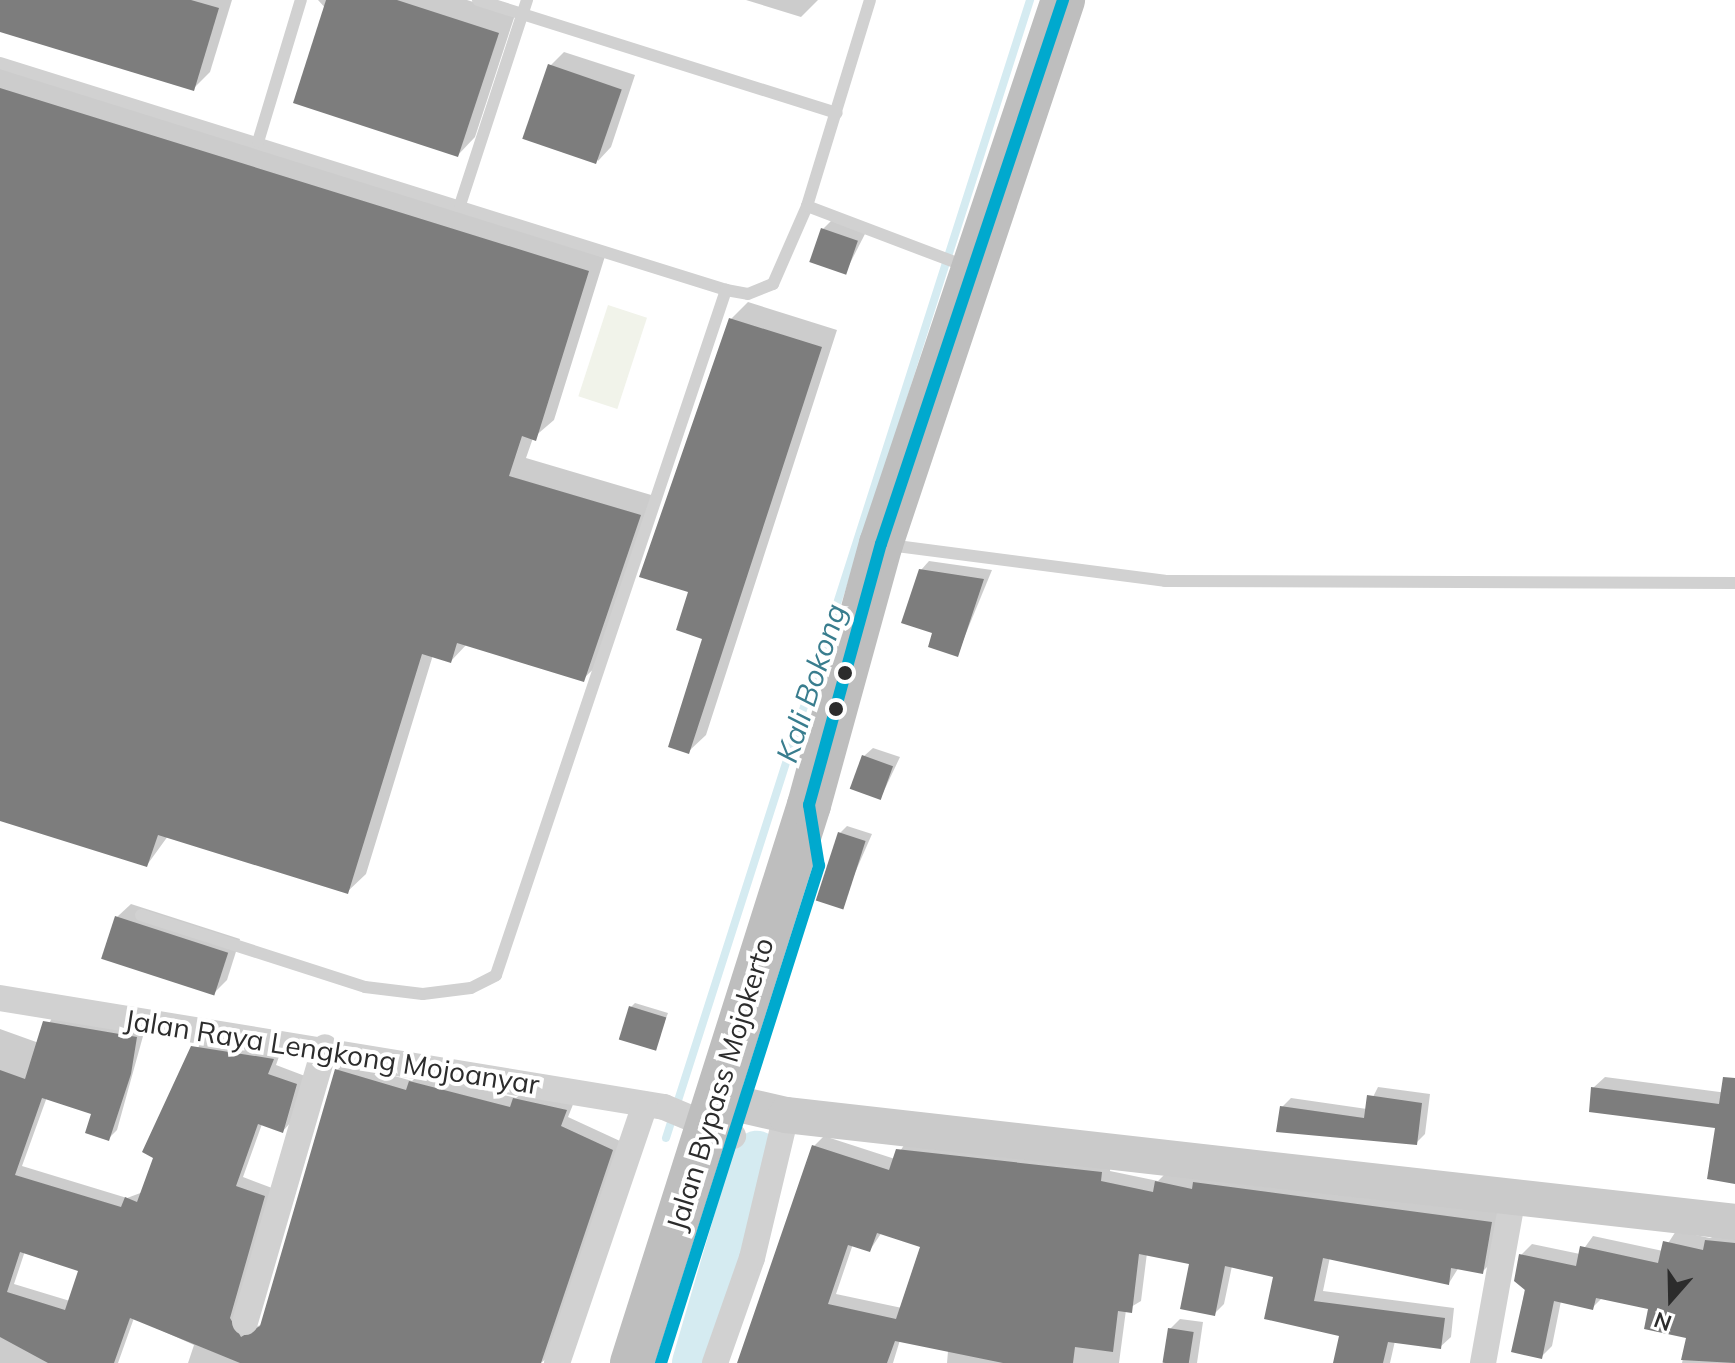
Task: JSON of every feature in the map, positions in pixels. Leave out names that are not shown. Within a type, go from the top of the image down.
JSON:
[{"type":"highway","name":"Jalan Bypass Mojokerto","points":[[661,1363],[731,1115],[809,805],[881,544],[964,266],[1063,0]]},
{"type":"highway","name":"Jalan Bypass Mojokerto","points":[[632,1363],[731,1115]]},
{"type":"main road","points":[[731,1115],[1735,1222]]},
{"type":"street","name":"Jalan Raya Lengkong Mojoanyar","points":[[0,998],[325,1047],[654,1106],[731,1115]]},
{"type":"street","points":[[245,1322],[325,1047]]},
{"type":"street","points":[[557,1363],[654,1106]]},
{"type":"street","points":[[715,1363],[752,1258],[731,1115]]},
{"type":"street","points":[[1483,1363],[1513,1196]]},
{"type":"lane","points":[[258,142],[301,0]]},
{"type":"lane","points":[[478,0],[837,113]]},
{"type":"lane","points":[[460,205],[527,0]]},
{"type":"lane","points":[[0,63],[726,290],[748,294],[773,284],[807,206],[870,0]]},
{"type":"lane","points":[[807,206],[964,266]]},
{"type":"lane","points":[[141,915],[365,987],[423,994],[471,988],[496,975],[726,290]]},
{"type":"lane","points":[[881,544],[1165,581],[1735,583]]},
{"type":"shaded area","points":[[608,305],[647,318],[617,409],[578,396]]},
{"type":"building","points":[[0,0],[191,0],[219,8],[194,91],[0,32]]},
{"type":"building","points":[[326,0],[397,0],[499,33],[458,157],[293,103]]},
{"type":"building","points":[[548,64],[622,89],[596,164],[522,139]]},
{"type":"building","points":[[0,88],[589,271],[536,441],[522,436],[509,476],[641,515],[584,682],[457,643],[451,663],[422,654],[348,894],[158,835],[147,867],[0,821]]},
{"type":"building","points":[[821,228],[858,241],[846,275],[809,262]]},
{"type":"building","points":[[729,318],[822,347],[689,754],[668,747],[702,639],[676,630],[688,592],[639,577]]},
{"type":"building","points":[[919,569],[984,579],[958,657],[928,647],[932,633],[901,623]]},
{"type":"building","points":[[862,755],[893,766],[881,800],[850,789]]},
{"type":"building","points":[[838,832],[866,841],[843,909],[816,900]]},
{"type":"building","points":[[115,916],[228,953],[214,996],[101,959]]},
{"type":"building","points":[[629,1006],[666,1017],[656,1051],[619,1039]]},
{"type":"building","points":[[43,1021],[137,1037],[131,1074],[109,1141],[85,1133],[91,1114],[42,1098],[15,1175],[121,1207],[125,1197],[137,1202],[153,1158],[142,1152],[191,1046],[274,1059],[268,1074],[297,1084],[283,1133],[258,1124],[236,1186],[265,1196],[230,1318],[241,1337],[260,1326],[335,1069],[406,1090],[409,1081],[510,1107],[513,1098],[567,1110],[561,1126],[613,1150],[541,1363],[240,1363],[130,1318],[114,1363],[48,1363],[0,1337],[0,1070],[25,1079]],"holes":[[[20,1252],[78,1271],[65,1310],[7,1292]]]},
{"type":"building","points":[[1723,1077],[1735,1078],[1735,1184],[1707,1179],[1715,1128],[1589,1112],[1591,1087],[1719,1104]]},
{"type":"building","points":[[1367,1095],[1422,1103],[1417,1145],[1276,1132],[1280,1106],[1364,1118]]},
{"type":"building","points":[[812,1145],[889,1170],[896,1149],[1102,1172],[1101,1181],[1153,1192],[1155,1181],[1192,1189],[1193,1182],[1492,1222],[1483,1274],[1451,1268],[1449,1285],[1323,1258],[1314,1301],[1445,1318],[1441,1349],[1388,1342],[1383,1363],[1333,1363],[1339,1336],[1264,1319],[1273,1277],[1225,1266],[1215,1316],[1180,1309],[1189,1264],[1139,1254],[1132,1313],[1118,1311],[1113,1352],[1075,1347],[1073,1363],[1003,1363],[895,1341],[887,1363],[737,1363]],"holes":[[[877,1233],[920,1247],[896,1319],[828,1304],[848,1245],[870,1252]]]},
{"type":"building","points":[[1705,1240],[1735,1243],[1735,1363],[1681,1360],[1686,1338],[1644,1329],[1648,1309],[1596,1298],[1593,1310],[1554,1301],[1542,1359],[1511,1352],[1525,1290],[1514,1281],[1519,1254],[1576,1266],[1580,1246],[1658,1263],[1663,1241],[1703,1250]]},
{"type":"building","points":[[1168,1328],[1194,1332],[1189,1363],[1163,1363]]},
{"type":"waterway","name":"Kali Bokong","points":[[666,1138],[1030,0]]},
{"type":"waterway","name":"Kali Bokong","points":[[696,1363],[757,1155]]},
{"type":"transit line","points":[[661,1363],[819,866],[809,805],[881,544],[1063,0]]}]
